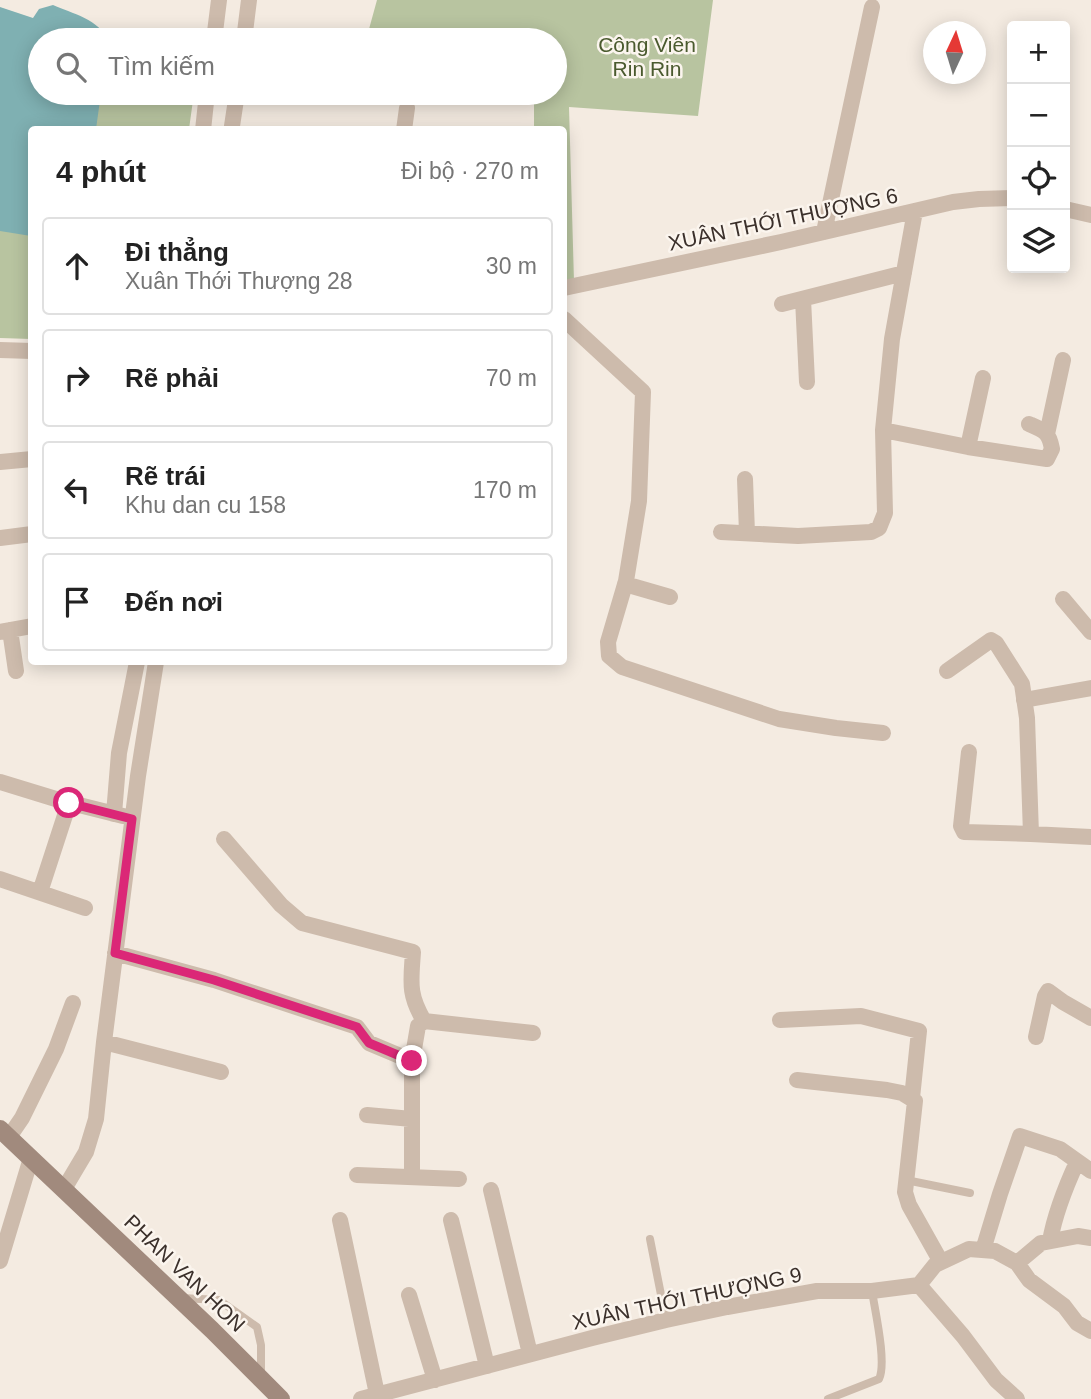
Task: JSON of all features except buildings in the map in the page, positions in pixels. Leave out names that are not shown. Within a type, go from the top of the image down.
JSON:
[{"type":"main road","points":[[4,1133],[37,1164]]},
{"type":"main road","name":"PHAN VAN HON","points":[[37,1164],[281,1399]]},
{"type":"street","points":[[216,28],[219,0]]},
{"type":"street","points":[[246,28],[249,0]]},
{"type":"street","points":[[824,232],[872,7]]},
{"type":"street","points":[[203,126],[206,105]]},
{"type":"street","points":[[232,126],[235,105]]},
{"type":"street","points":[[405,126],[407,108]]},
{"type":"street","name":"XUÂN THỚI THƯỢNG 6","points":[[567,287],[915,211],[966,201],[1007,197]]},
{"type":"street","points":[[1069,210],[1091,215]]},
{"type":"street","points":[[721,532],[797,536],[871,532],[879,528],[885,513],[883,430],[892,339],[915,211]]},
{"type":"street","points":[[782,304],[904,273]]},
{"type":"street","points":[[803,299],[807,382]]},
{"type":"street","points":[[567,322],[643,392],[639,501],[625,584],[608,642],[609,656],[622,667],[779,719],[883,733]]},
{"type":"street","points":[[0,350],[28,351]]},
{"type":"street","points":[[1047,434],[1063,360]]},
{"type":"street","points":[[968,447],[983,378]]},
{"type":"street","points":[[883,430],[1046,459],[1052,449],[1050,437],[1045,431],[1030,424]]},
{"type":"street","points":[[0,462],[28,459]]},
{"type":"street","points":[[745,479],[747,533]]},
{"type":"street","points":[[0,538],[28,534]]},
{"type":"street","points":[[625,584],[670,597]]},
{"type":"street","points":[[1063,599],[1091,632]]},
{"type":"street","points":[[16,671],[5,631],[28,627]]},
{"type":"street","points":[[947,671],[991,640],[996,643],[1022,684],[1027,718],[1031,834]]},
{"type":"street","points":[[114,814],[119,753],[136,665]]},
{"type":"street","points":[[60,1186],[86,1152],[96,1119],[132,819],[156,665]]},
{"type":"street","points":[[1024,700],[1091,688]]},
{"type":"street","points":[[969,752],[961,825],[964,832],[1091,837]]},
{"type":"street","points":[[0,782],[132,819]]},
{"type":"street","points":[[40,892],[69,803]]},
{"type":"street","points":[[224,839],[281,905],[302,923],[413,952],[410,988],[424,1021]]},
{"type":"street","points":[[0,879],[85,908]]},
{"type":"street","points":[[115,953],[214,980],[357,1027],[369,1043],[412,1061]]},
{"type":"street","points":[[1036,1037],[1048,991],[1091,1018]]},
{"type":"street","points":[[4,1133],[22,1118],[56,1049],[73,1003]]},
{"type":"street","points":[[780,1020],[861,1016],[919,1031],[912,1098]]},
{"type":"street","points":[[412,1177],[412,1061],[418,1026],[424,1021],[533,1033]]},
{"type":"street","points":[[104,1042],[221,1072]]},
{"type":"street","points":[[797,1080],[887,1090],[915,1101],[905,1192],[909,1205],[941,1262]]},
{"type":"street","points":[[367,1115],[412,1119]]},
{"type":"street","points":[[983,1250],[1020,1136],[1060,1150],[1091,1171]]},
{"type":"street","points":[[1050,1241],[1063,1192],[1077,1162]]},
{"type":"street","points":[[0,1261],[37,1164]]},
{"type":"street","points":[[357,1175],[459,1179]]},
{"type":"street","points":[[491,1190],[530,1354]]},
{"type":"street","points":[[341,1220],[369,1397]]},
{"type":"street","points":[[451,1220],[487,1366]]},
{"type":"street","points":[[1017,1263],[1041,1243],[1078,1236],[1091,1238]]},
{"type":"street","points":[[1017,1399],[996,1380],[919,1285],[935,1265],[969,1249],[996,1251],[1017,1263],[1029,1280],[1064,1306],[1077,1323],[1091,1331]]},
{"type":"street","name":"XUÂN THỚI THƯỢNG 9","points":[[369,1397],[667,1320],[773,1298],[817,1291],[872,1291],[919,1285]]},
{"type":"street","points":[[410,1295],[435,1380]]},
{"type":"lane","points":[[906,1180],[970,1193]]},
{"type":"lane","points":[[650,1239],[667,1320]]},
{"type":"lane","points":[[828,1399],[881,1377],[882,1359],[872,1291]]},
{"type":"lane","points":[[179,1298],[219,1300],[257,1327],[261,1345],[261,1378]]},
{"type":"green space","name":"Công Viên Rin Rin","points":[[377,0],[713,0],[698,116],[569,107],[574,281],[567,282],[567,126],[534,126],[534,105],[567,105],[567,28],[369,28]]},
{"type":"green space","points":[[0,8],[28,30],[28,105],[192,105],[189,126],[28,126],[28,339],[0,338]]},
{"type":"water","points":[[53,5],[100,28],[28,28],[28,105],[99,105],[96,126],[28,126],[28,236],[0,231],[0,7],[33,18],[39,9]]},
{"type":"route","points":[[69,803],[132,819],[115,953],[214,980],[357,1027],[369,1043],[412,1061]]}]
